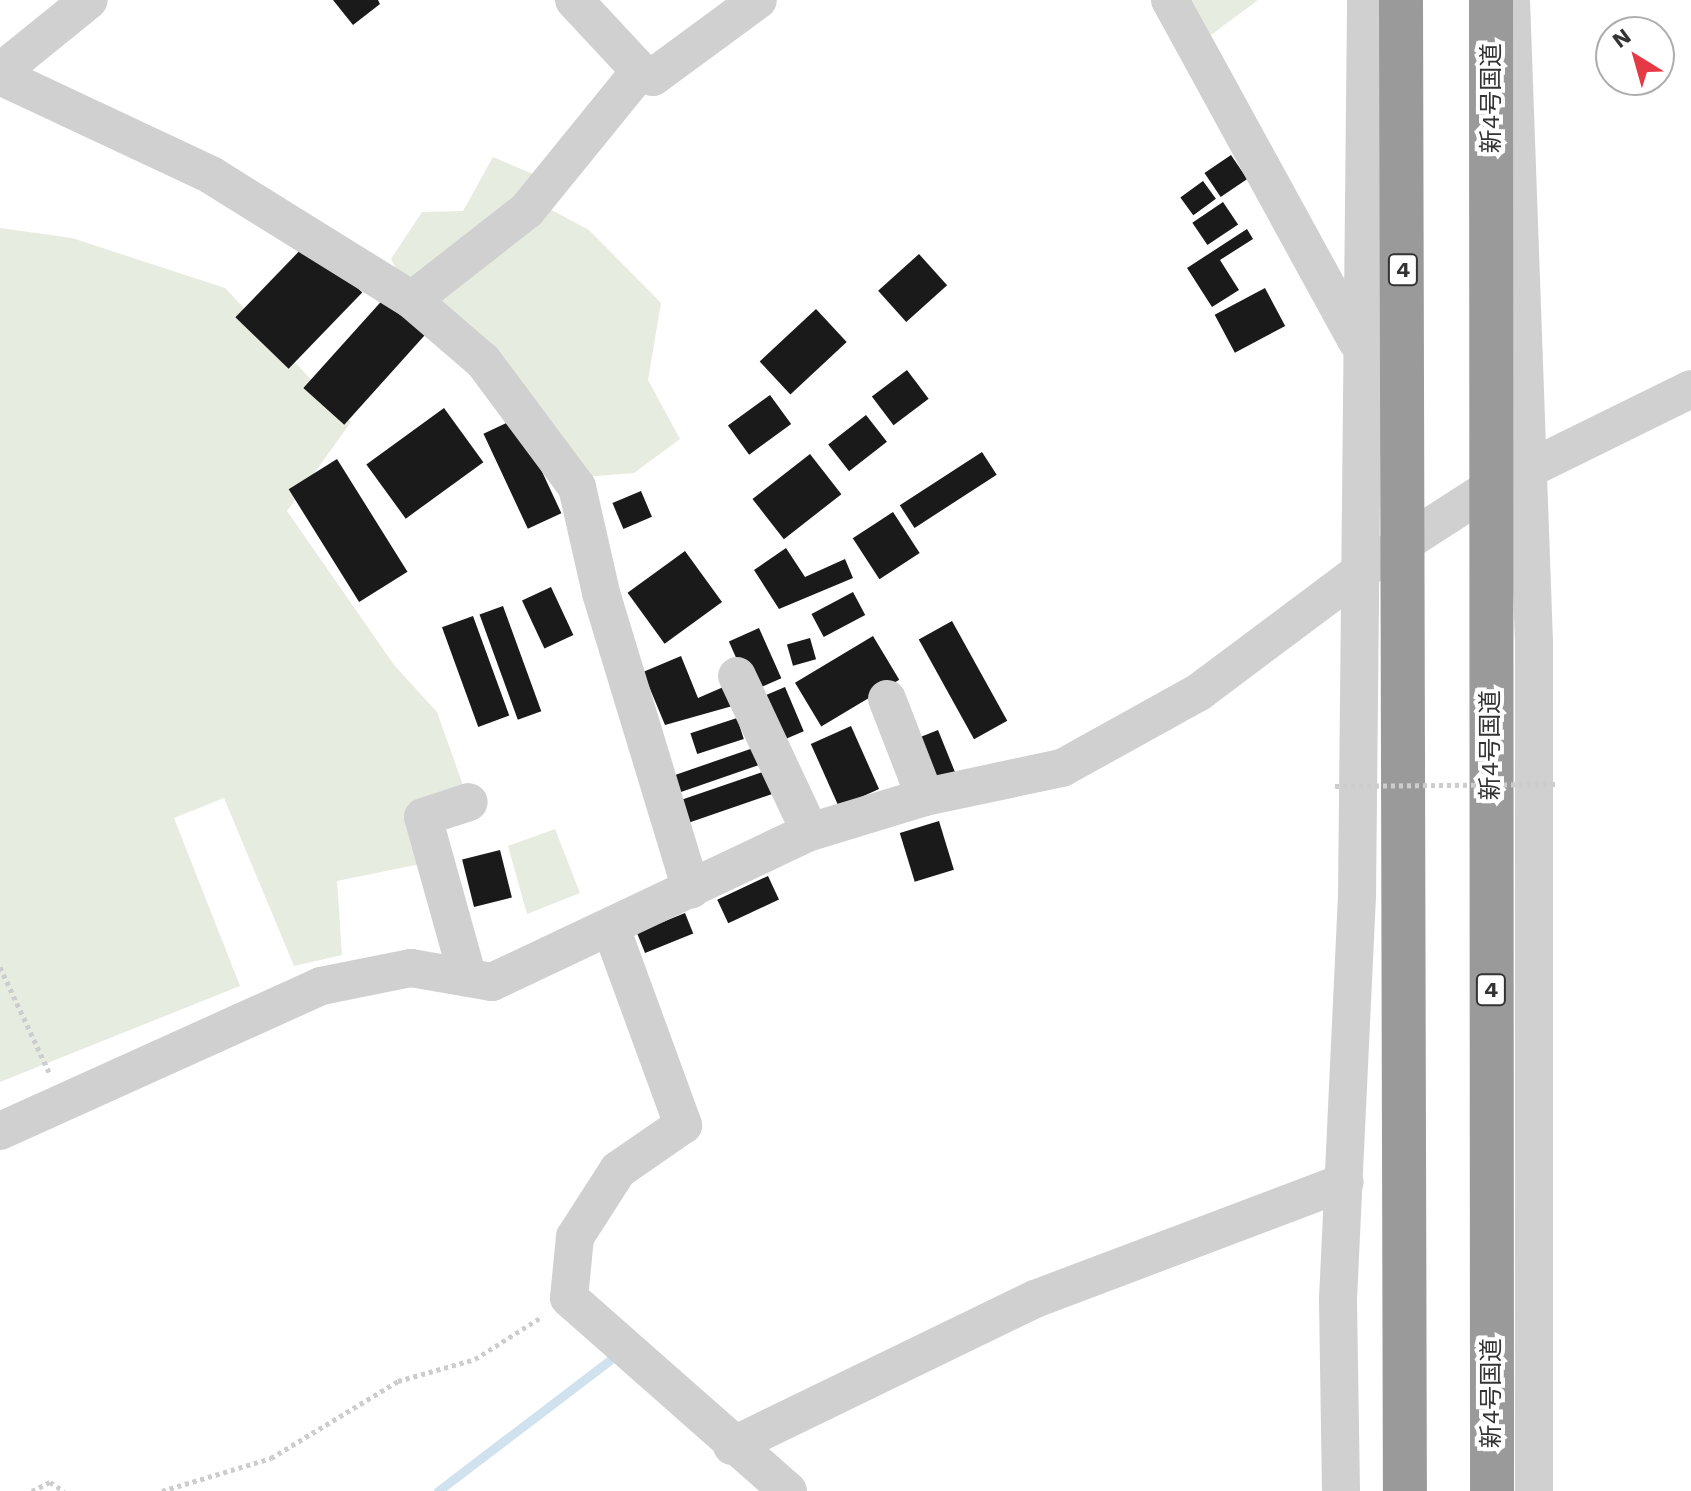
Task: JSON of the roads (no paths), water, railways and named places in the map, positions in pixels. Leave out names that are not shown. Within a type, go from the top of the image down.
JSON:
[{"type":"highway","name":"4","points":[[1401,0],[1405,1491]]},
{"type":"highway","name":"新4号国道","points":[[1491,0],[1492,1491]]},
{"type":"street","points":[[89,0],[0,74],[211,175],[412,300],[483,361],[577,487],[601,593],[691,890]]},
{"type":"street","points":[[574,0],[640,71],[653,77],[758,0]]},
{"type":"street","points":[[1170,0],[1359,345]]},
{"type":"street","points":[[1341,1491],[1345,1182],[1361,571],[1359,345],[1366,0]]},
{"type":"street","points":[[1511,0],[1530,466],[1534,1491]]},
{"type":"street","points":[[412,300],[527,210],[640,71]]},
{"type":"street","points":[[0,1131],[321,986],[411,968],[492,982],[810,832],[925,797],[1062,768],[1199,692],[1361,571],[1490,488],[1691,389]]},
{"type":"street","points":[[737,676],[810,832]]},
{"type":"street","points":[[887,699],[925,797]]},
{"type":"street","points":[[468,978],[423,817],[469,802]]},
{"type":"street","points":[[611,928],[683,1125],[618,1170],[575,1237],[572,1298],[732,1446],[788,1491]]},
{"type":"street","points":[[732,1446],[1035,1299],[1345,1182]]},
{"type":"waterway","points":[[438,1491],[610,1360]]}]
